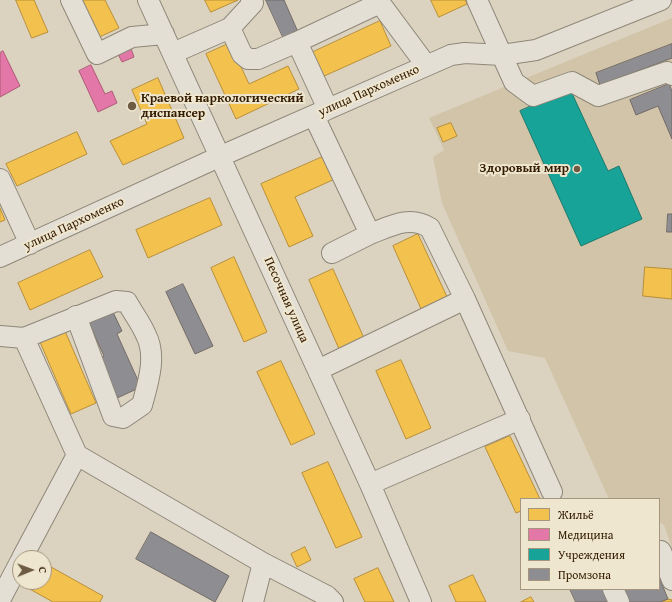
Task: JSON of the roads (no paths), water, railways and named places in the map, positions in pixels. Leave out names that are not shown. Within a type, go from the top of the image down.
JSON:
[{"type":"street","points":[[71,0],[97,54],[132,37],[164,34]]},
{"type":"street","name":"Песочная улица","points":[[148,0],[221,156],[370,484],[421,602]]},
{"type":"street","points":[[173,53],[230,28],[253,3],[251,0]]},
{"type":"street","points":[[477,0],[514,82],[533,96],[572,82],[598,96],[667,72],[672,75]]},
{"type":"street","name":"улица Пархоменко","points":[[0,257],[221,156],[451,55],[465,53],[502,55],[536,50],[661,0]]},
{"type":"street","points":[[230,28],[242,54],[248,59],[258,59],[381,2],[426,65]]},
{"type":"street","points":[[297,42],[321,112],[370,234]]},
{"type":"street","points":[[1,182],[30,244]]},
{"type":"street","points":[[332,253],[370,234],[405,221],[422,222],[430,228],[465,299],[552,492]]},
{"type":"street","points":[[318,370],[465,299]]},
{"type":"street","points":[[0,336],[24,338],[76,316],[116,301],[127,302],[147,336],[152,354],[148,381],[142,405],[123,418],[113,416],[76,316]]},
{"type":"street","points":[[24,338],[77,455],[263,563],[327,596],[332,602]]},
{"type":"street","points":[[370,484],[520,419]]},
{"type":"street","points":[[26,550],[77,455]]},
{"type":"street","points":[[661,551],[672,580]]},
{"type":"street","points":[[253,602],[263,563]]},
{"type":"street","points":[[0,600],[12,577]]},
{"type":"street","points":[[613,590],[619,602]]},
{"type":"place","name":"Краевой наркологический диспансер","points":[[132,106]]},
{"type":"place","name":"Здоровый мир","points":[[577,169]]}]
